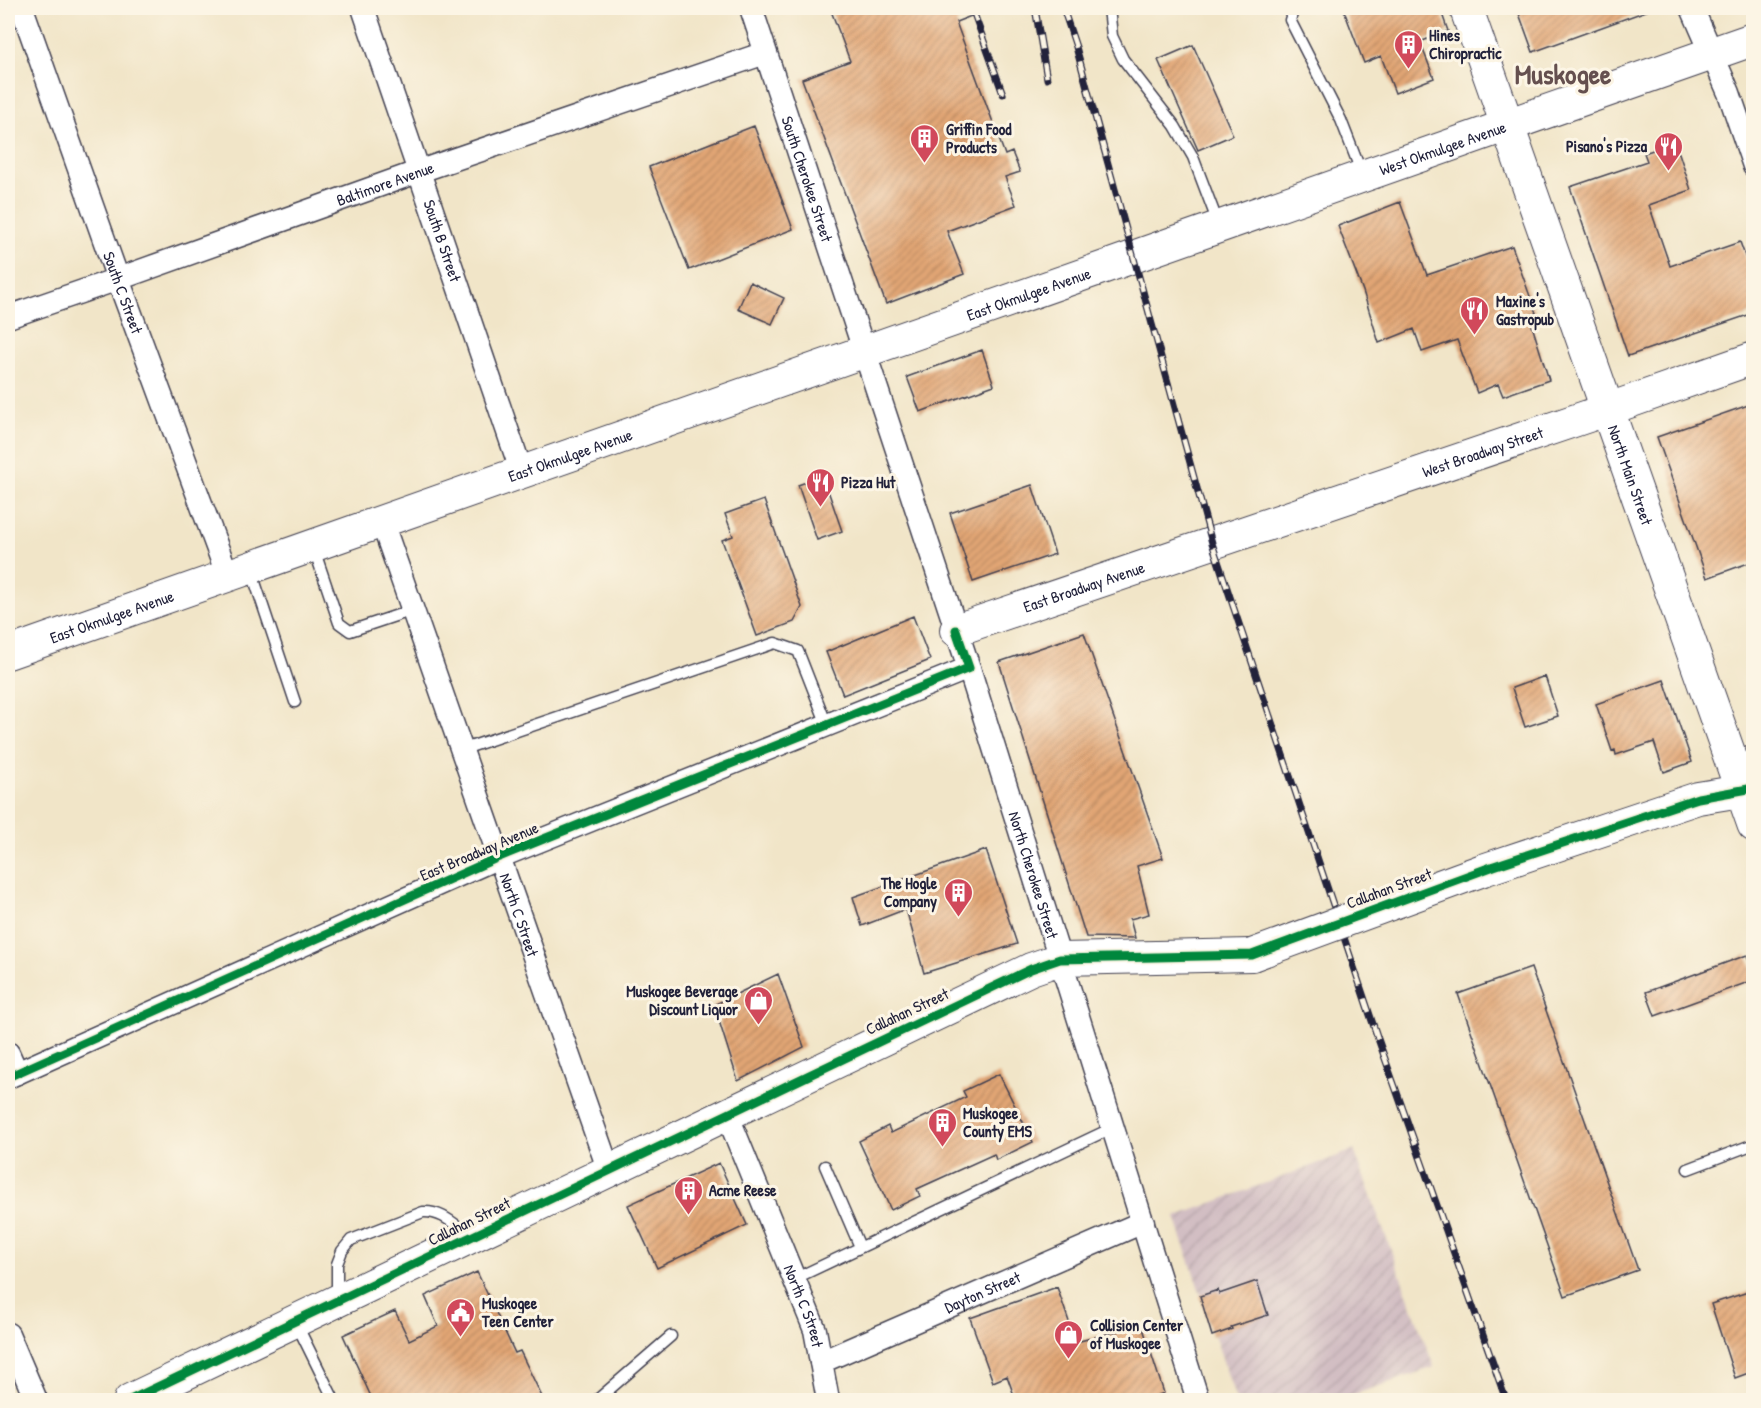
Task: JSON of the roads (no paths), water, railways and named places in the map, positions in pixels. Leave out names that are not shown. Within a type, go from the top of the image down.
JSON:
[{"type":"main road","name":"North Main Street","points":[[1466,8],[1606,410],[1747,790],[1754,825]]},
{"type":"main road","name":"West Okmulgee Avenue","points":[[1508,125],[1754,39]]},
{"type":"street","name":"South C Street","points":[[22,8],[118,279],[238,570]]},
{"type":"street","name":"South B Street","points":[[363,8],[522,473]]},
{"type":"street","name":"South Cherokee Street","points":[[751,8],[865,351]]},
{"type":"street","points":[[1692,8],[1729,93],[1753,161]]},
{"type":"street","name":"Baltimore Avenue","points":[[8,316],[765,52]]},
{"type":"street","name":"West Okmulgee Avenue","points":[[1133,256],[1508,125]]},
{"type":"street","name":"East Okmulgee Avenue","points":[[8,653],[1133,256]]},
{"type":"street","name":"North Cherokee Street","points":[[865,351],[969,668],[1198,1401]]},
{"type":"street","name":"West Broadway Street","points":[[1212,543],[1754,358]]},
{"type":"street","name":"North C Street","points":[[382,522],[609,1171]]},
{"type":"street","name":"East Broadway Avenue","points":[[956,630],[1212,543]]},
{"type":"street","name":"East Broadway Avenue","points":[[11,1068],[499,857],[969,668]]},
{"type":"street","name":"Callahan Street","points":[[130,1401],[1029,970],[1060,958],[1252,955],[1483,870],[1698,798],[1747,790]]},
{"type":"street","name":"North C Street","points":[[727,1114],[815,1330],[828,1401]]},
{"type":"street","name":"Dayton Street","points":[[821,1362],[1143,1222]]},
{"type":"street","points":[[8,1334],[36,1401]]},
{"type":"lane","points":[[1108,8],[1112,36],[1123,59],[1175,126],[1193,157],[1219,226]]},
{"type":"lane","points":[[1293,8],[1290,20],[1341,120],[1363,177]]},
{"type":"lane","points":[[313,545],[339,623],[350,631],[413,610]]},
{"type":"lane","points":[[238,570],[295,702]]},
{"type":"lane","points":[[461,750],[775,644],[798,651],[827,725]]},
{"type":"lane","points":[[794,1279],[1112,1128]]},
{"type":"lane","points":[[1688,1169],[1754,1144]]},
{"type":"lane","points":[[825,1166],[860,1247]]},
{"type":"lane","points":[[337,1301],[337,1263],[342,1251],[351,1240],[423,1212],[443,1216],[472,1237]]},
{"type":"lane","points":[[295,1322],[334,1401]]},
{"type":"lane","points":[[597,1401],[671,1336]]},
{"type":"railway","points":[[972,8],[1003,94]]},
{"type":"railway","points":[[1035,8],[1047,79]]},
{"type":"railway","points":[[1063,8],[1076,47],[1212,543],[1377,1036],[1506,1400]]},
{"type":"place","name":"Hines Chiropractic","points":[[1408,70]]},
{"type":"place","name":"Griffin Food Products","points":[[925,164]]},
{"type":"place","name":"Pisano's Pizza","points":[[1668,172]]},
{"type":"place","name":"Maxine's Gastropub","points":[[1475,336]]},
{"type":"place","name":"Pizza Hut","points":[[820,508]]},
{"type":"place","name":"The Hogle Company","points":[[958,918]]},
{"type":"place","name":"Muskogee Beverage Discount Liquor","points":[[759,1026]]},
{"type":"place","name":"Muskogee County EMS","points":[[942,1148]]},
{"type":"place","name":"Acme Reese","points":[[688,1216]]},
{"type":"place","name":"Muskogee Teen Center","points":[[461,1338]]},
{"type":"place","name":"Collision Center of Muskogee","points":[[1069,1360]]},
{"type":"district","name":"Muskogee","points":[[1563,74]]}]
